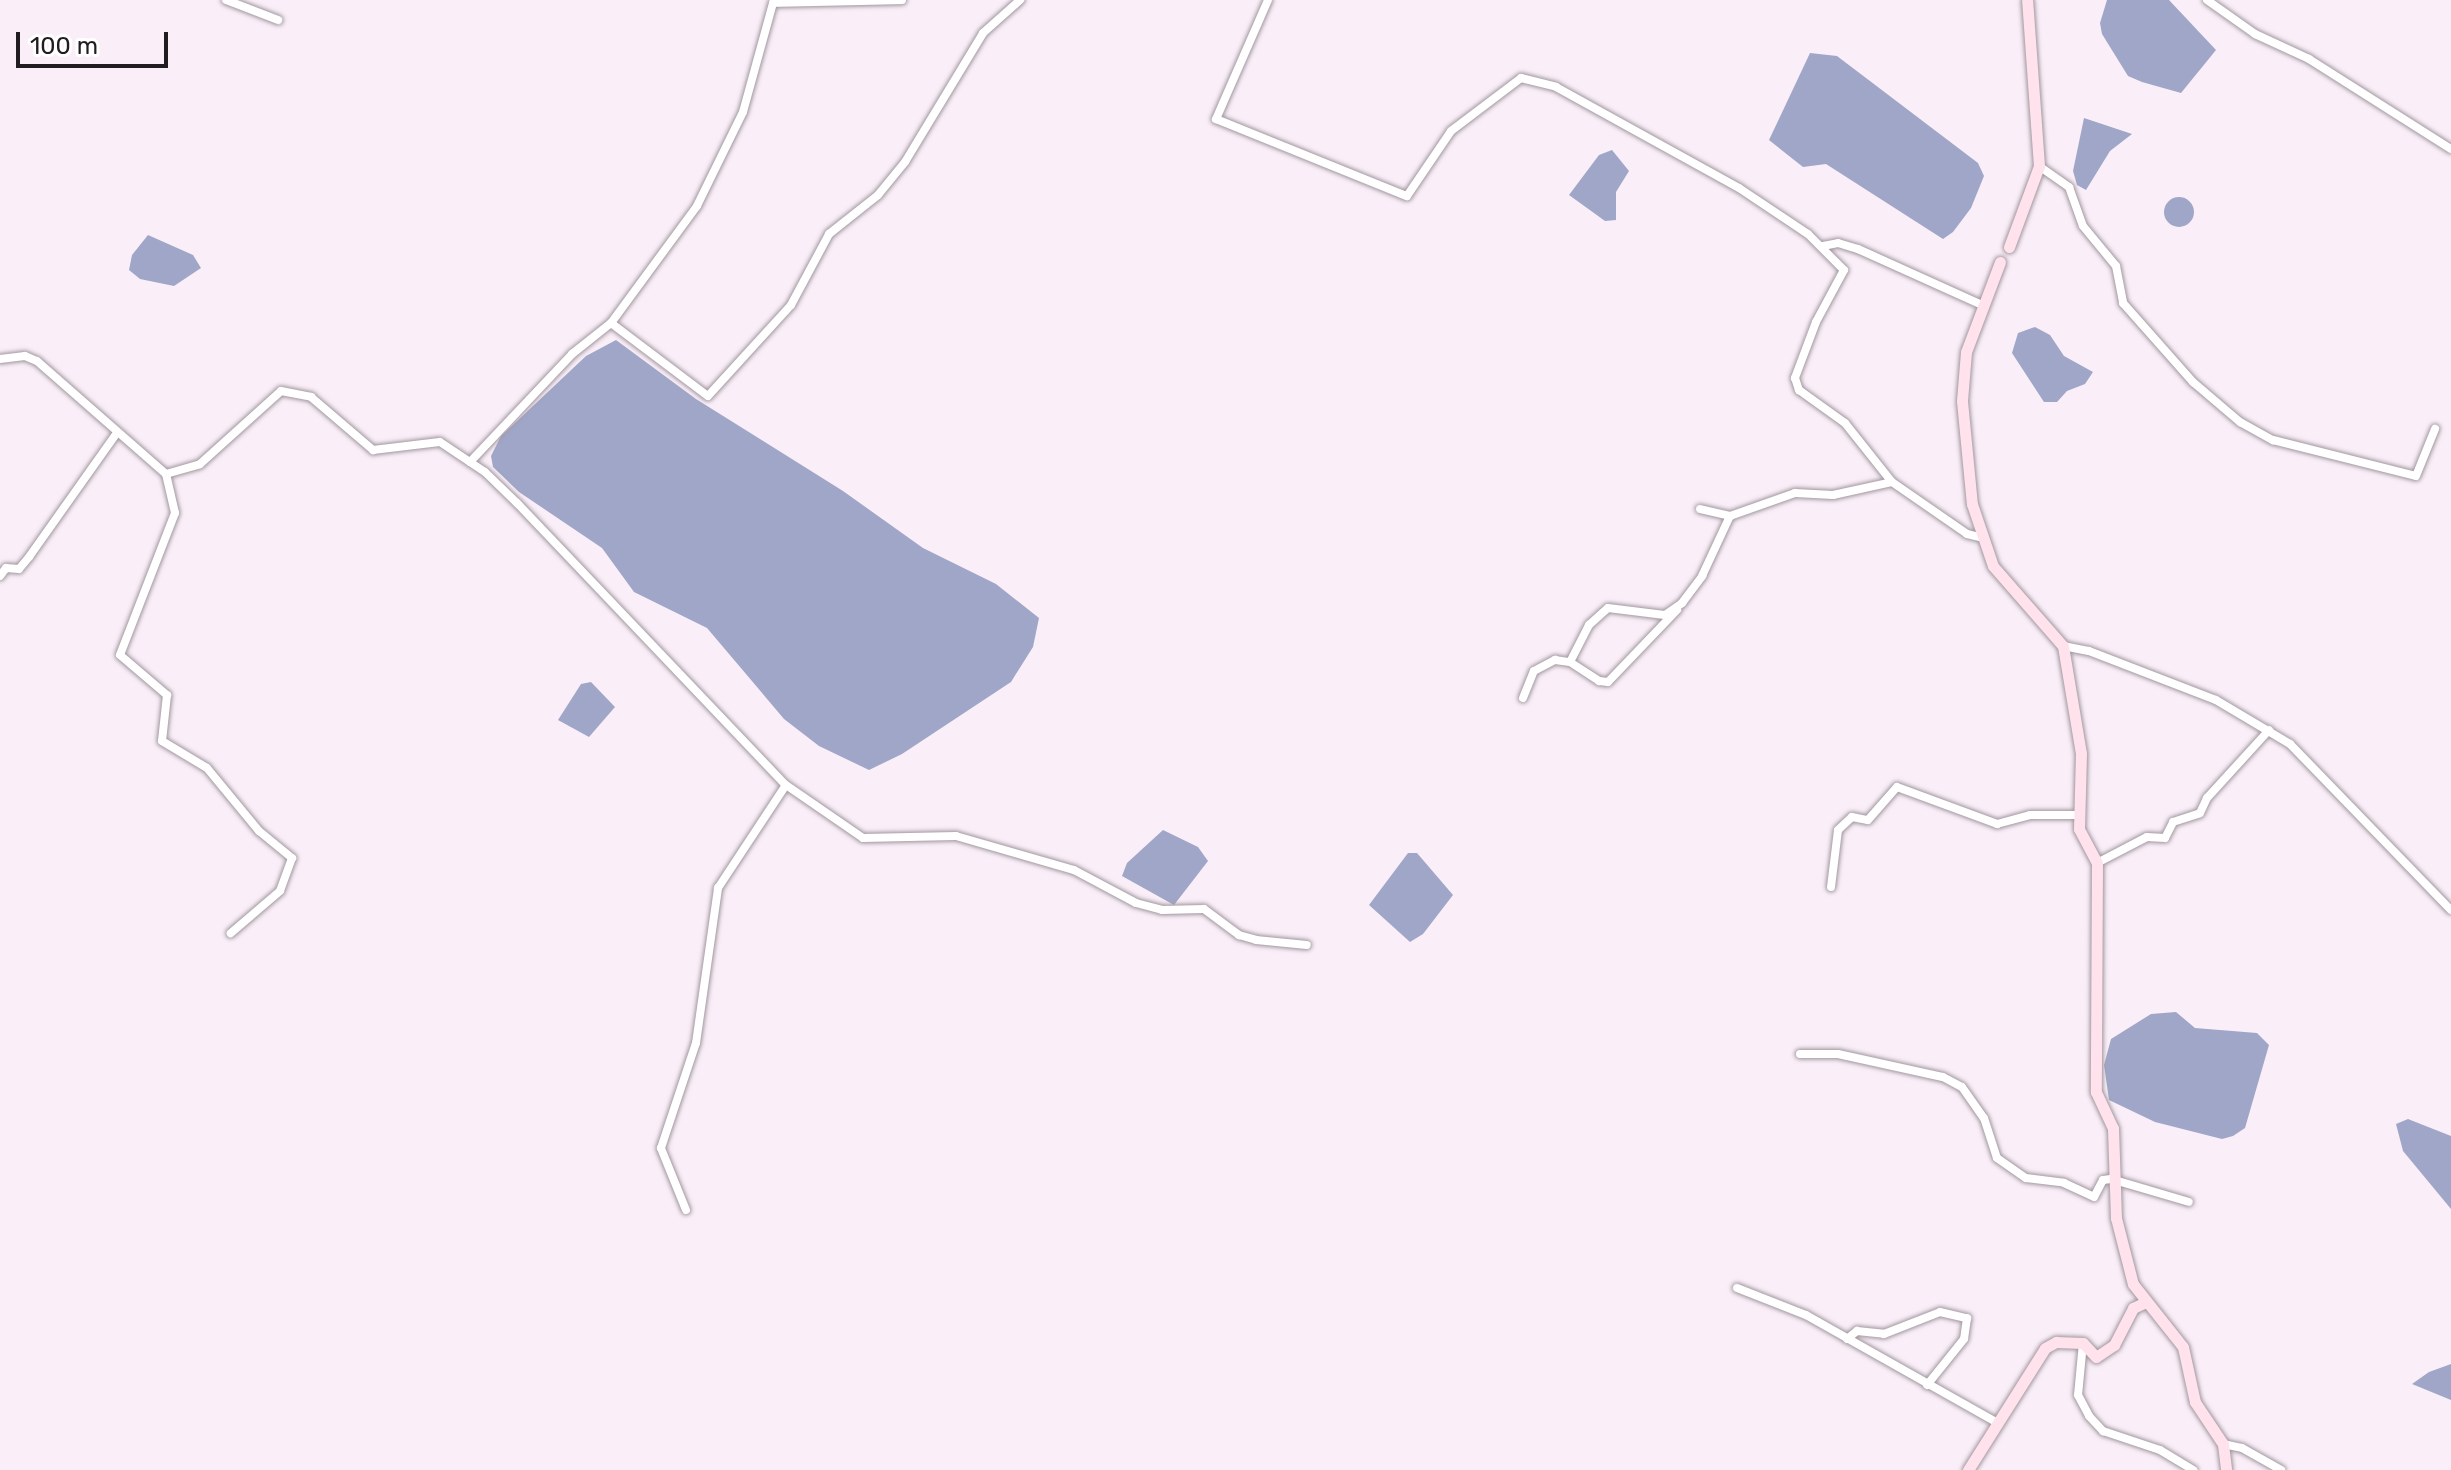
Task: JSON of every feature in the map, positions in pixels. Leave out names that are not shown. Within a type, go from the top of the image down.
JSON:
[{"type":"street","points":[[226,0],[278,20]]},
{"type":"street","points":[[470,462],[561,365],[611,323],[697,206],[743,112],[773,3],[819,6],[902,0]]},
{"type":"street","points":[[611,323],[708,396],[791,305],[829,234],[878,195],[905,162],[983,33],[1020,0]]},
{"type":"street","points":[[1268,0],[1216,119],[1407,196],[1451,131],[1521,78],[1556,87],[1739,188],[1823,246],[1844,270],[1816,322],[1795,378],[1799,390],[1845,423],[1892,482],[1967,534],[1979,537]]},
{"type":"street","points":[[2009,247],[2039,166],[2027,0]]},
{"type":"street","points":[[2207,0],[2255,34],[2309,59],[2451,149]]},
{"type":"street","points":[[2039,166],[2069,187],[2083,226],[2116,266],[2123,303],[2193,382],[2240,422],[2273,440],[2416,476],[2435,429]]},
{"type":"street","points":[[1823,246],[1838,243],[1858,249],[1980,304]]},
{"type":"street","points":[[2000,262],[1980,304],[1966,352],[1962,401],[1979,537],[1993,566],[2063,646],[2081,753],[2079,829],[2097,863],[2096,1092],[2113,1128],[2111,1179],[2124,1255],[2146,1302],[2183,1347],[2195,1402],[2223,1444],[2226,1470]]},
{"type":"street","points":[[0,359],[25,356],[37,361],[116,434],[166,474],[175,513],[120,655],[167,695],[162,741],[207,768],[259,831],[292,858],[280,891],[231,933]]},
{"type":"street","points":[[166,474],[200,464],[228,443],[281,391],[311,397],[373,450],[440,442],[470,462],[556,543],[786,785],[863,838],[935,832],[956,836],[1074,870],[1136,903],[1162,910],[1204,909],[1239,935],[1256,940],[1307,945]]},
{"type":"street","points":[[0,576],[24,563],[116,434]]},
{"type":"street","points":[[1700,509],[1730,516],[1795,493],[1833,495],[1892,482]]},
{"type":"street","points":[[1523,698],[1534,671],[1555,660],[1570,662],[1599,681],[1608,682],[1682,603],[1730,516]]},
{"type":"street","points":[[1570,662],[1589,625],[1608,608],[1665,615],[1682,603]]},
{"type":"street","points":[[2063,646],[2089,651],[2216,700],[2269,730],[2330,782],[2451,910]]},
{"type":"street","points":[[2097,863],[2147,837],[2165,838],[2173,822],[2200,813],[2207,798],[2269,730]]},
{"type":"street","points":[[686,1210],[661,1148],[696,1043],[718,888],[786,785]]},
{"type":"street","points":[[1831,887],[1838,830],[1852,817],[1868,820],[1897,787],[1997,824],[2040,814],[2080,815]]},
{"type":"street","points":[[1800,1054],[1838,1054],[1943,1077],[1962,1087],[1984,1118],[1997,1158],[2026,1178],[2064,1183],[2094,1197],[2103,1180],[2111,1179],[2189,1202]]},
{"type":"street","points":[[1737,1288],[1806,1315],[1996,1422]]},
{"type":"street","points":[[2083,1343],[2092,1356],[2105,1353],[2133,1308],[2146,1302]]},
{"type":"street","points":[[1847,1339],[1857,1331],[1884,1334],[1940,1312],[1967,1318],[1964,1339],[1927,1385]]},
{"type":"street","points":[[1968,1470],[2045,1348],[2056,1342],[2083,1343]]},
{"type":"street","points":[[2083,1343],[2078,1395],[2089,1416],[2103,1431],[2160,1450],[2193,1470]]},
{"type":"street","points":[[2223,1444],[2281,1470]]},
{"type":"water","points":[[2107,0],[2169,0],[2216,50],[2181,93],[2128,76],[2102,34],[2100,23]]},
{"type":"water","points":[[1810,53],[1837,56],[1978,163],[1984,176],[1971,208],[1953,232],[1943,239],[1826,164],[1803,167],[1769,140]]},
{"type":"water","points":[[2084,118],[2132,134],[2110,151],[2086,190],[2077,185],[2073,171]]},
{"type":"water","points":[[1612,150],[1629,171],[1616,192],[1616,220],[1605,221],[1569,195],[1599,155]]},
{"type":"water","points":[[2179,197],[2185,198],[2193,206],[2193,218],[2185,226],[2179,227],[2173,226],[2165,218],[2164,212],[2165,206],[2173,198]]},
{"type":"water","points":[[148,235],[193,255],[201,268],[174,286],[140,279],[129,270],[132,255]]},
{"type":"water","points":[[2035,327],[2050,335],[2064,356],[2093,372],[2085,384],[2067,391],[2057,402],[2044,402],[2012,353],[2018,333]]},
{"type":"water","points":[[616,340],[696,399],[843,491],[923,548],[996,584],[1039,618],[1033,647],[1011,682],[902,754],[869,770],[819,746],[784,719],[707,628],[634,592],[602,548],[519,492],[493,467],[491,456],[501,436],[586,356]]},
{"type":"water","points":[[591,682],[615,707],[589,737],[558,720],[581,684]]},
{"type":"water","points":[[1163,830],[1198,847],[1208,861],[1174,905],[1122,876],[1127,863]]},
{"type":"water","points":[[1408,853],[1417,853],[1453,895],[1423,934],[1410,942],[1369,905]]},
{"type":"water","points":[[2176,1012],[2195,1028],[2257,1033],[2269,1045],[2245,1128],[2233,1136],[2222,1139],[2155,1122],[2109,1100],[2104,1065],[2111,1039],[2151,1014]]},
{"type":"water","points":[[2408,1119],[2451,1136],[2451,1209],[2403,1151],[2396,1124]]},
{"type":"water","points":[[2451,1364],[2451,1400],[2412,1384],[2429,1372]]}]
